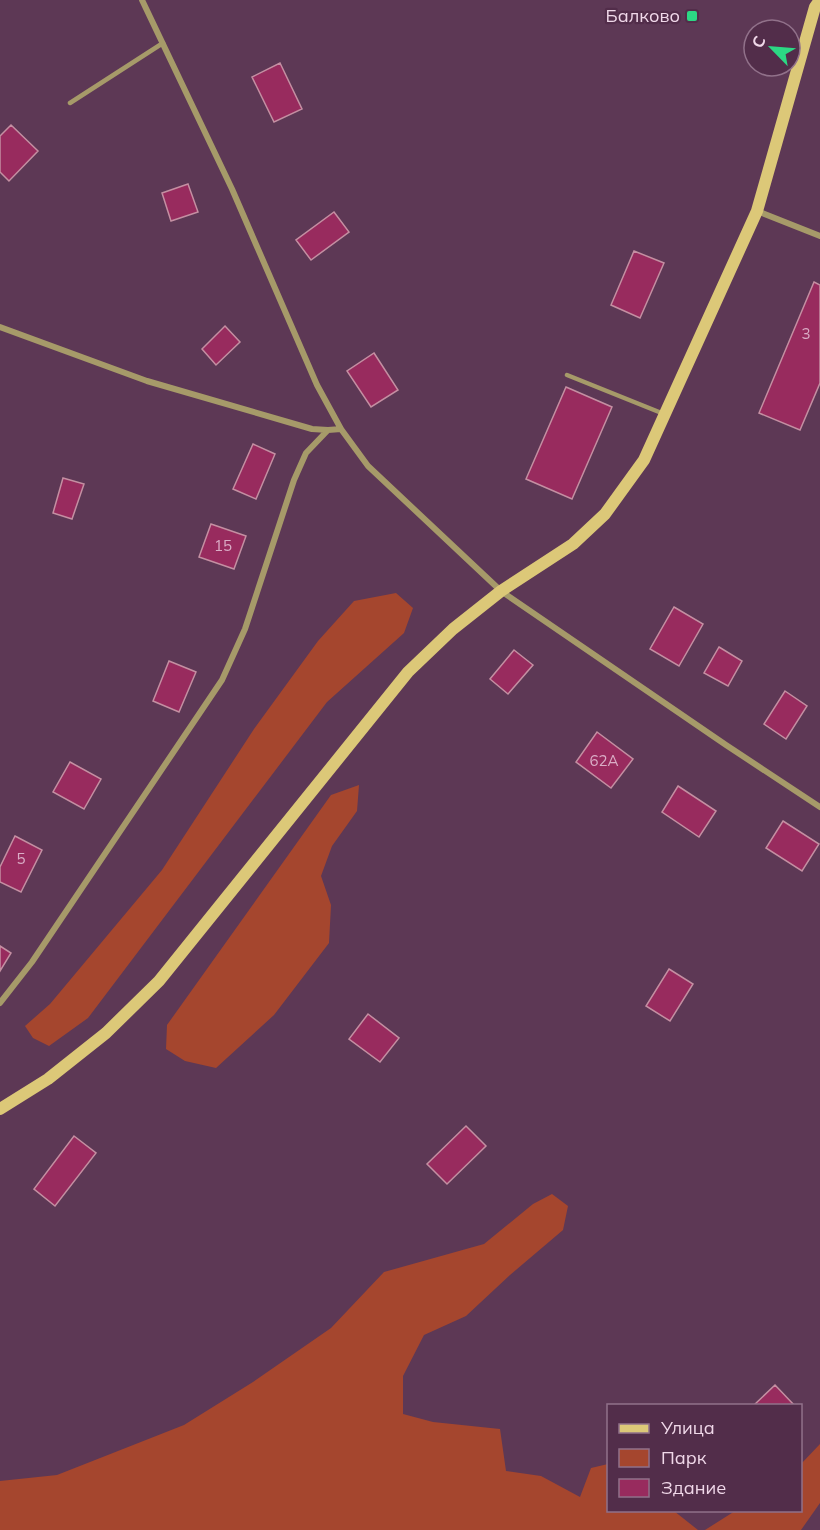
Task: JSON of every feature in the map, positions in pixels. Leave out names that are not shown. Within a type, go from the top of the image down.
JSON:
[{"type":"main road","points":[[0,1109],[48,1079],[106,1033],[159,981],[408,672],[453,629],[501,591],[573,544],[605,514],[644,460],[757,211],[815,8],[820,0]]},
{"type":"street","points":[[142,0],[232,189],[317,385],[341,429],[368,466],[501,591],[726,746],[820,807]]},
{"type":"street","points":[[757,211],[820,236]]},
{"type":"street","points":[[0,327],[147,381],[312,429],[341,429]]},
{"type":"street","points":[[0,1003],[32,962],[222,680],[245,629],[294,480],[306,453],[328,430]]},
{"type":"lane","points":[[70,103],[163,43]]},
{"type":"lane","points":[[567,375],[665,414]]},
{"type":"green space","points":[[396,593],[413,608],[404,633],[327,702],[88,1018],[49,1046],[33,1038],[25,1026],[50,1004],[162,870],[254,729],[318,641],[354,601]]},
{"type":"green space","points":[[359,785],[357,811],[332,846],[321,876],[331,905],[329,943],[274,1015],[216,1068],[185,1061],[166,1049],[167,1025],[331,795]]},
{"type":"green space","points":[[552,1194],[568,1206],[563,1230],[466,1316],[424,1335],[403,1376],[403,1414],[433,1422],[500,1429],[506,1471],[541,1476],[580,1497],[591,1468],[607,1464],[607,1512],[675,1512],[698,1530],[0,1530],[0,1481],[57,1475],[184,1425],[253,1382],[331,1328],[384,1272],[484,1244],[533,1204]]},
{"type":"green space","points":[[820,1444],[820,1503],[801,1530],[705,1530],[733,1512],[802,1512],[802,1463]]},
{"type":"building","points":[[280,63],[302,109],[274,122],[252,77]]},
{"type":"building","points":[[11,125],[38,151],[9,181],[0,172],[0,136]]},
{"type":"building","points":[[188,184],[198,212],[171,221],[162,193]]},
{"type":"building","points":[[334,212],[349,232],[311,260],[296,240]]},
{"type":"building","points":[[634,251],[664,263],[640,318],[611,305]]},
{"type":"building","points":[[814,282],[820,285],[820,383],[800,430],[759,413]]},
{"type":"building","points":[[225,326],[240,342],[216,365],[202,349]]},
{"type":"building","points":[[374,353],[398,390],[371,407],[347,371]]},
{"type":"building","points":[[566,387],[612,407],[572,499],[526,479]]},
{"type":"building","points":[[253,444],[275,454],[256,499],[233,489]]},
{"type":"building","points":[[63,478],[84,484],[72,519],[53,513]]},
{"type":"building","points":[[211,524],[246,536],[234,569],[199,557]]},
{"type":"building","points":[[674,607],[703,624],[679,666],[650,649]]},
{"type":"building","points":[[719,647],[742,661],[728,686],[704,673]]},
{"type":"building","points":[[514,650],[533,665],[508,694],[490,679]]},
{"type":"building","points":[[169,661],[196,672],[179,712],[153,701]]},
{"type":"building","points":[[785,691],[807,706],[786,739],[764,724]]},
{"type":"building","points":[[597,732],[633,759],[611,788],[576,762]]},
{"type":"building","points":[[70,762],[101,779],[84,809],[53,792]]},
{"type":"building","points":[[678,786],[716,811],[699,837],[662,812]]},
{"type":"building","points":[[783,821],[819,844],[802,871],[766,848]]},
{"type":"building","points":[[15,836],[42,850],[21,892],[0,882],[0,867]]},
{"type":"building","points":[[0,946],[11,953],[0,971]]},
{"type":"building","points":[[669,969],[693,984],[670,1021],[646,1006]]},
{"type":"building","points":[[368,1014],[399,1038],[380,1062],[349,1039]]},
{"type":"building","points":[[466,1126],[486,1146],[447,1184],[427,1164]]},
{"type":"building","points":[[74,1136],[96,1153],[55,1206],[34,1189]]},
{"type":"building","points":[[775,1385],[793,1404],[755,1404]]},
{"type":"place","name":"Балково","points":[[692,16]]}]
